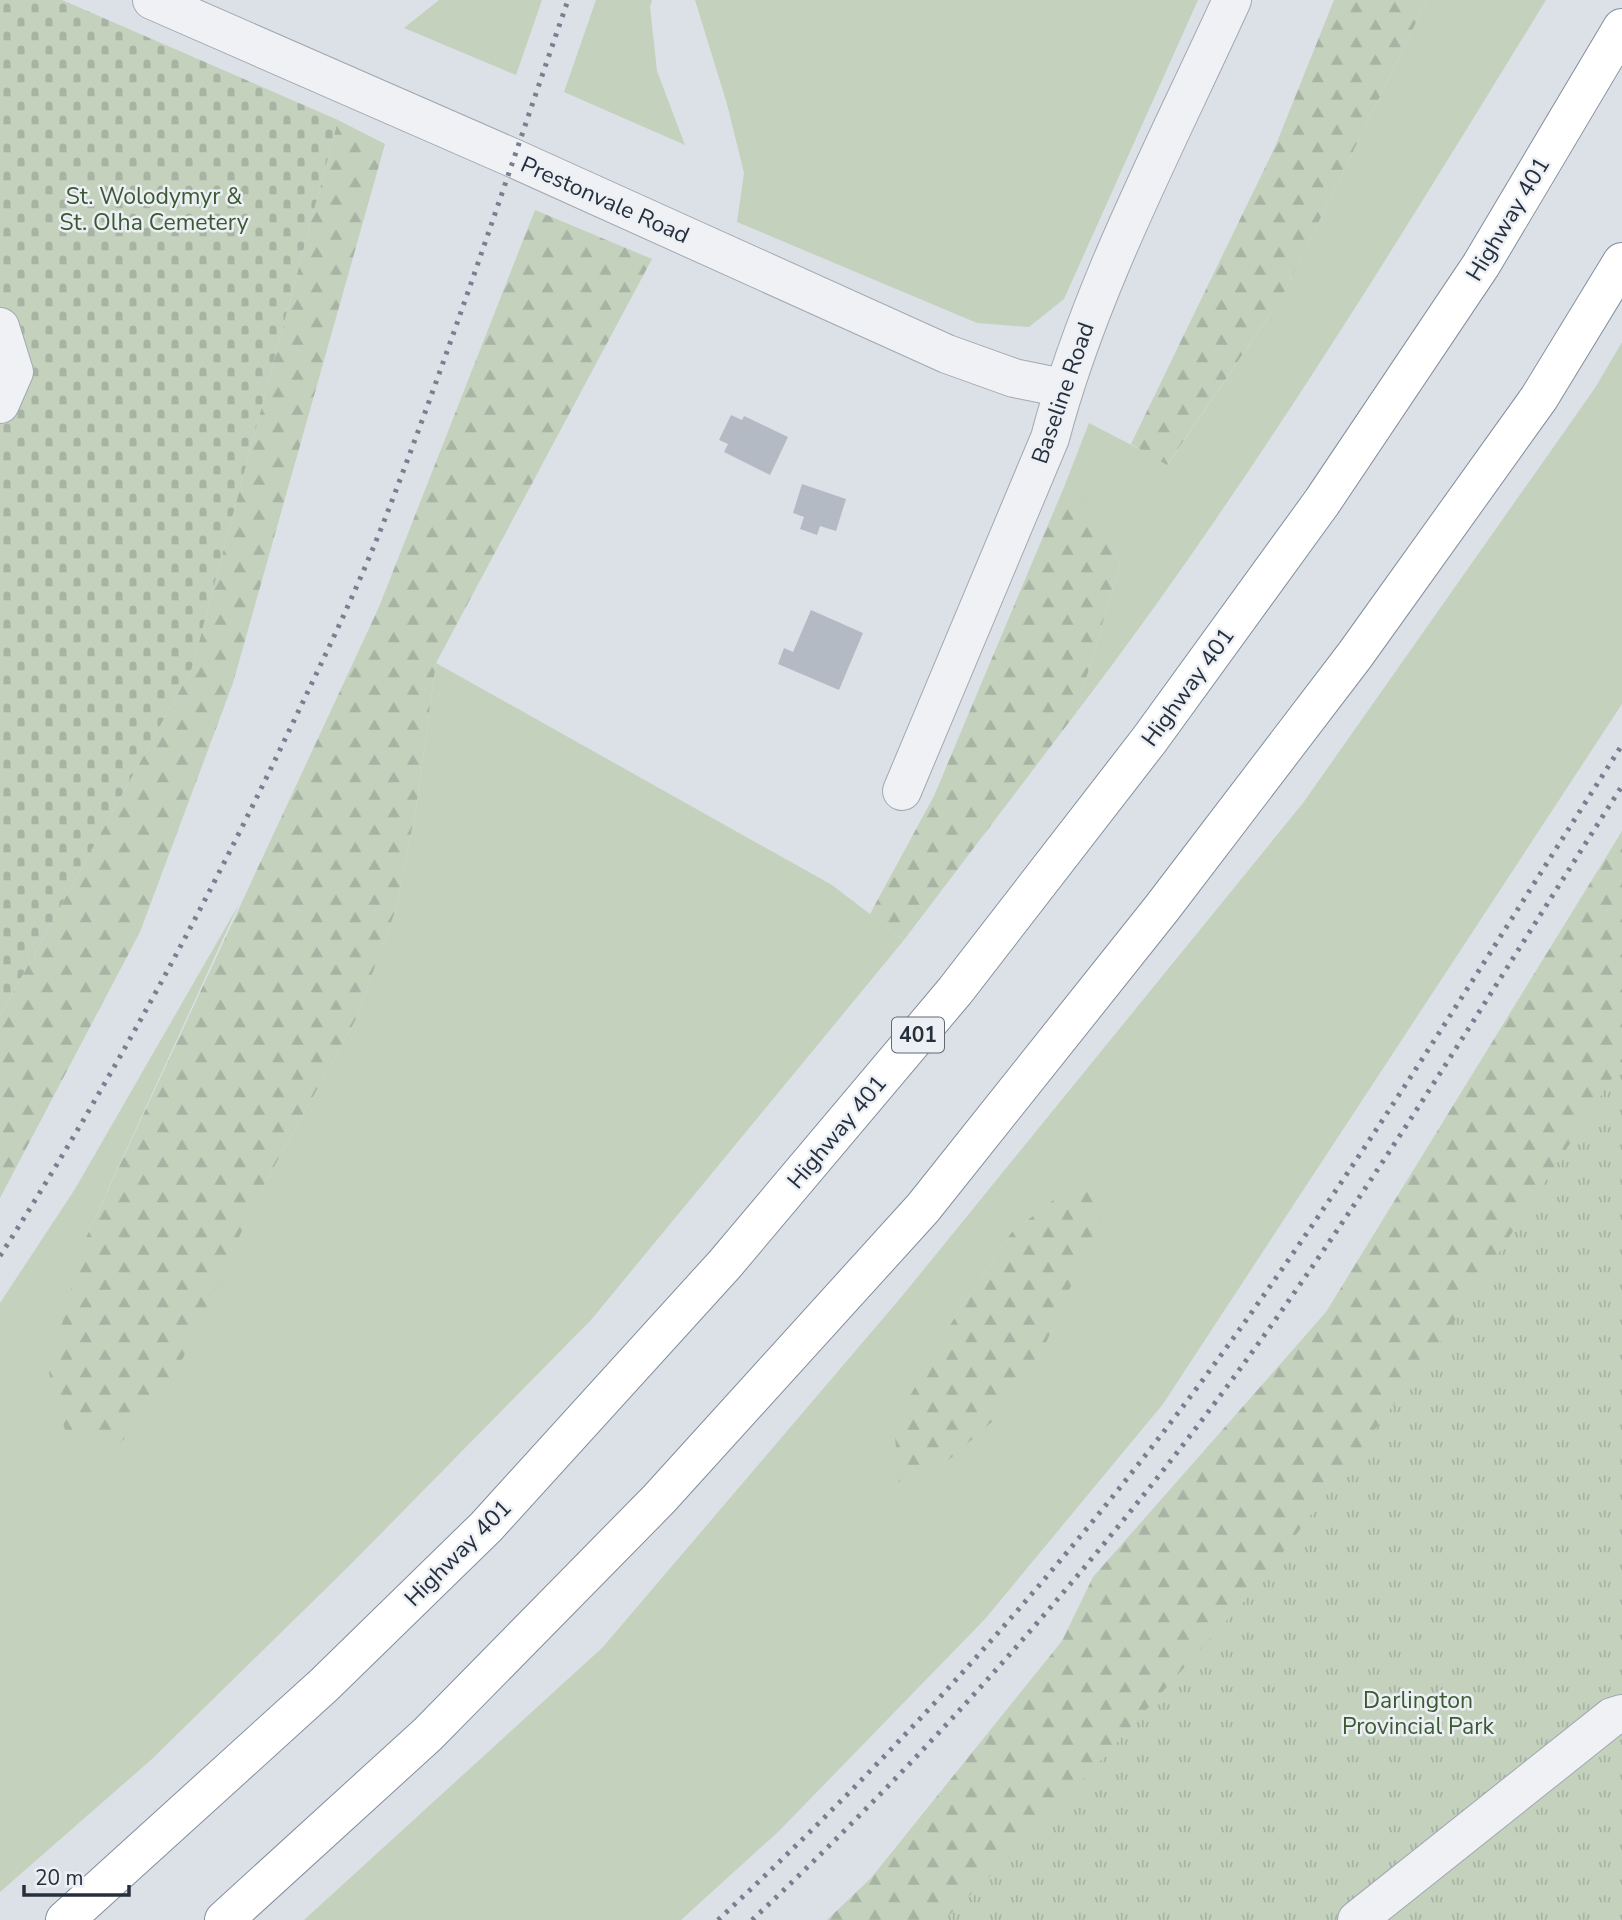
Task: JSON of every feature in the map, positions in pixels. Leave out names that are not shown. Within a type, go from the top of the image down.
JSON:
[{"type":"highway","name":"Highway 401","points":[[65,1920],[324,1685],[486,1527],[725,1264],[955,991],[1150,739],[1322,502],[1481,265],[1622,28]]},
{"type":"highway","points":[[224,1920],[428,1734],[515,1646],[659,1499],[923,1208],[1162,908],[1355,655],[1539,398],[1622,262]]},
{"type":"street","name":"Prestonvale Road","points":[[152,0],[513,158],[947,354],[1014,378],[1063,388]]},
{"type":"street","name":"Baseline Road","points":[[902,790],[1050,438],[1063,388],[1088,319],[1232,0]]},
{"type":"street","points":[[0,327],[14,372],[0,404]]},
{"type":"street","points":[[1357,1920],[1612,1717],[1622,1714]]},
{"type":"green space","name":"St. Wolodymyr & St. Olha Cemetery","points":[[0,0],[62,0],[338,120],[192,668],[0,1016]]},
{"type":"green space","points":[[439,0],[542,0],[516,75],[404,28]]},
{"type":"green space","points":[[596,0],[652,0],[650,7],[657,71],[685,145],[564,92]]},
{"type":"green space","points":[[695,0],[1198,0],[1064,299],[1029,327],[977,323],[737,222],[744,173],[727,104]]},
{"type":"green space","points":[[1334,0],[1427,0],[1282,297],[1167,465],[1131,444],[1275,147]]},
{"type":"green space","points":[[1427,0],[1546,0],[1320,363],[1201,540],[1076,713],[1120,564],[1098,517],[1064,487],[1089,423],[1168,464],[1282,297]]},
{"type":"green space","points":[[338,120],[385,144],[233,683],[140,932],[0,1198],[0,1016],[192,668]]},
{"type":"green space","points":[[535,210],[652,259],[436,663],[416,808],[396,909],[355,1021],[259,1194],[170,1386],[117,1447],[65,1430],[49,1373],[84,1242],[379,607]]},
{"type":"green space","points":[[1622,342],[1622,704],[1163,1404],[985,1619],[779,1831],[681,1920],[304,1920],[603,1647],[903,1295],[1303,803],[1595,388]],"holes":[[[1061,1194],[1104,1208],[1046,1343],[994,1419],[941,1467],[946,1331],[1011,1233]]]},
{"type":"green space","points":[[1064,487],[1098,516],[1120,564],[1076,713],[904,940],[870,914],[934,796]]},
{"type":"green space","points":[[436,663],[832,885],[904,940],[591,1320],[349,1566],[152,1759],[0,1892],[0,1303],[75,1189],[239,904],[84,1242],[259,1194],[355,1021],[396,909],[416,808]]},
{"type":"green space","name":"Darlington Provincial Park","points":[[1622,831],[1622,1920],[827,1920],[871,1878],[1062,1641],[1093,1577],[1326,1312]]},
{"type":"green space","name":"Darlington Provincial Park","points":[[1622,1063],[1622,1920],[944,1920],[1036,1832],[1256,1588],[1445,1336]]},
{"type":"green space","points":[[1094,1190],[1105,1208],[1046,1343],[995,1419],[941,1467],[899,1483],[894,1425],[946,1331],[1011,1233],[1061,1194]]},
{"type":"building","points":[[731,415],[742,420],[744,416],[788,437],[770,475],[724,452],[728,444],[719,440]]},
{"type":"building","points":[[802,484],[846,499],[836,531],[820,526],[817,535],[800,529],[804,517],[793,513]]},
{"type":"building","points":[[811,610],[863,633],[839,690],[778,664],[784,648],[793,652]]},
{"type":"railway","points":[[0,1256],[116,1064],[188,933],[353,595],[388,511],[435,384],[568,0]]},
{"type":"railway","points":[[718,1920],[792,1849],[936,1702],[1005,1625],[1136,1467],[1259,1302],[1353,1165],[1622,745]]},
{"type":"railway","points":[[752,1920],[862,1813],[967,1702],[1068,1587],[1165,1468],[1287,1303],[1402,1133],[1622,786]]}]
